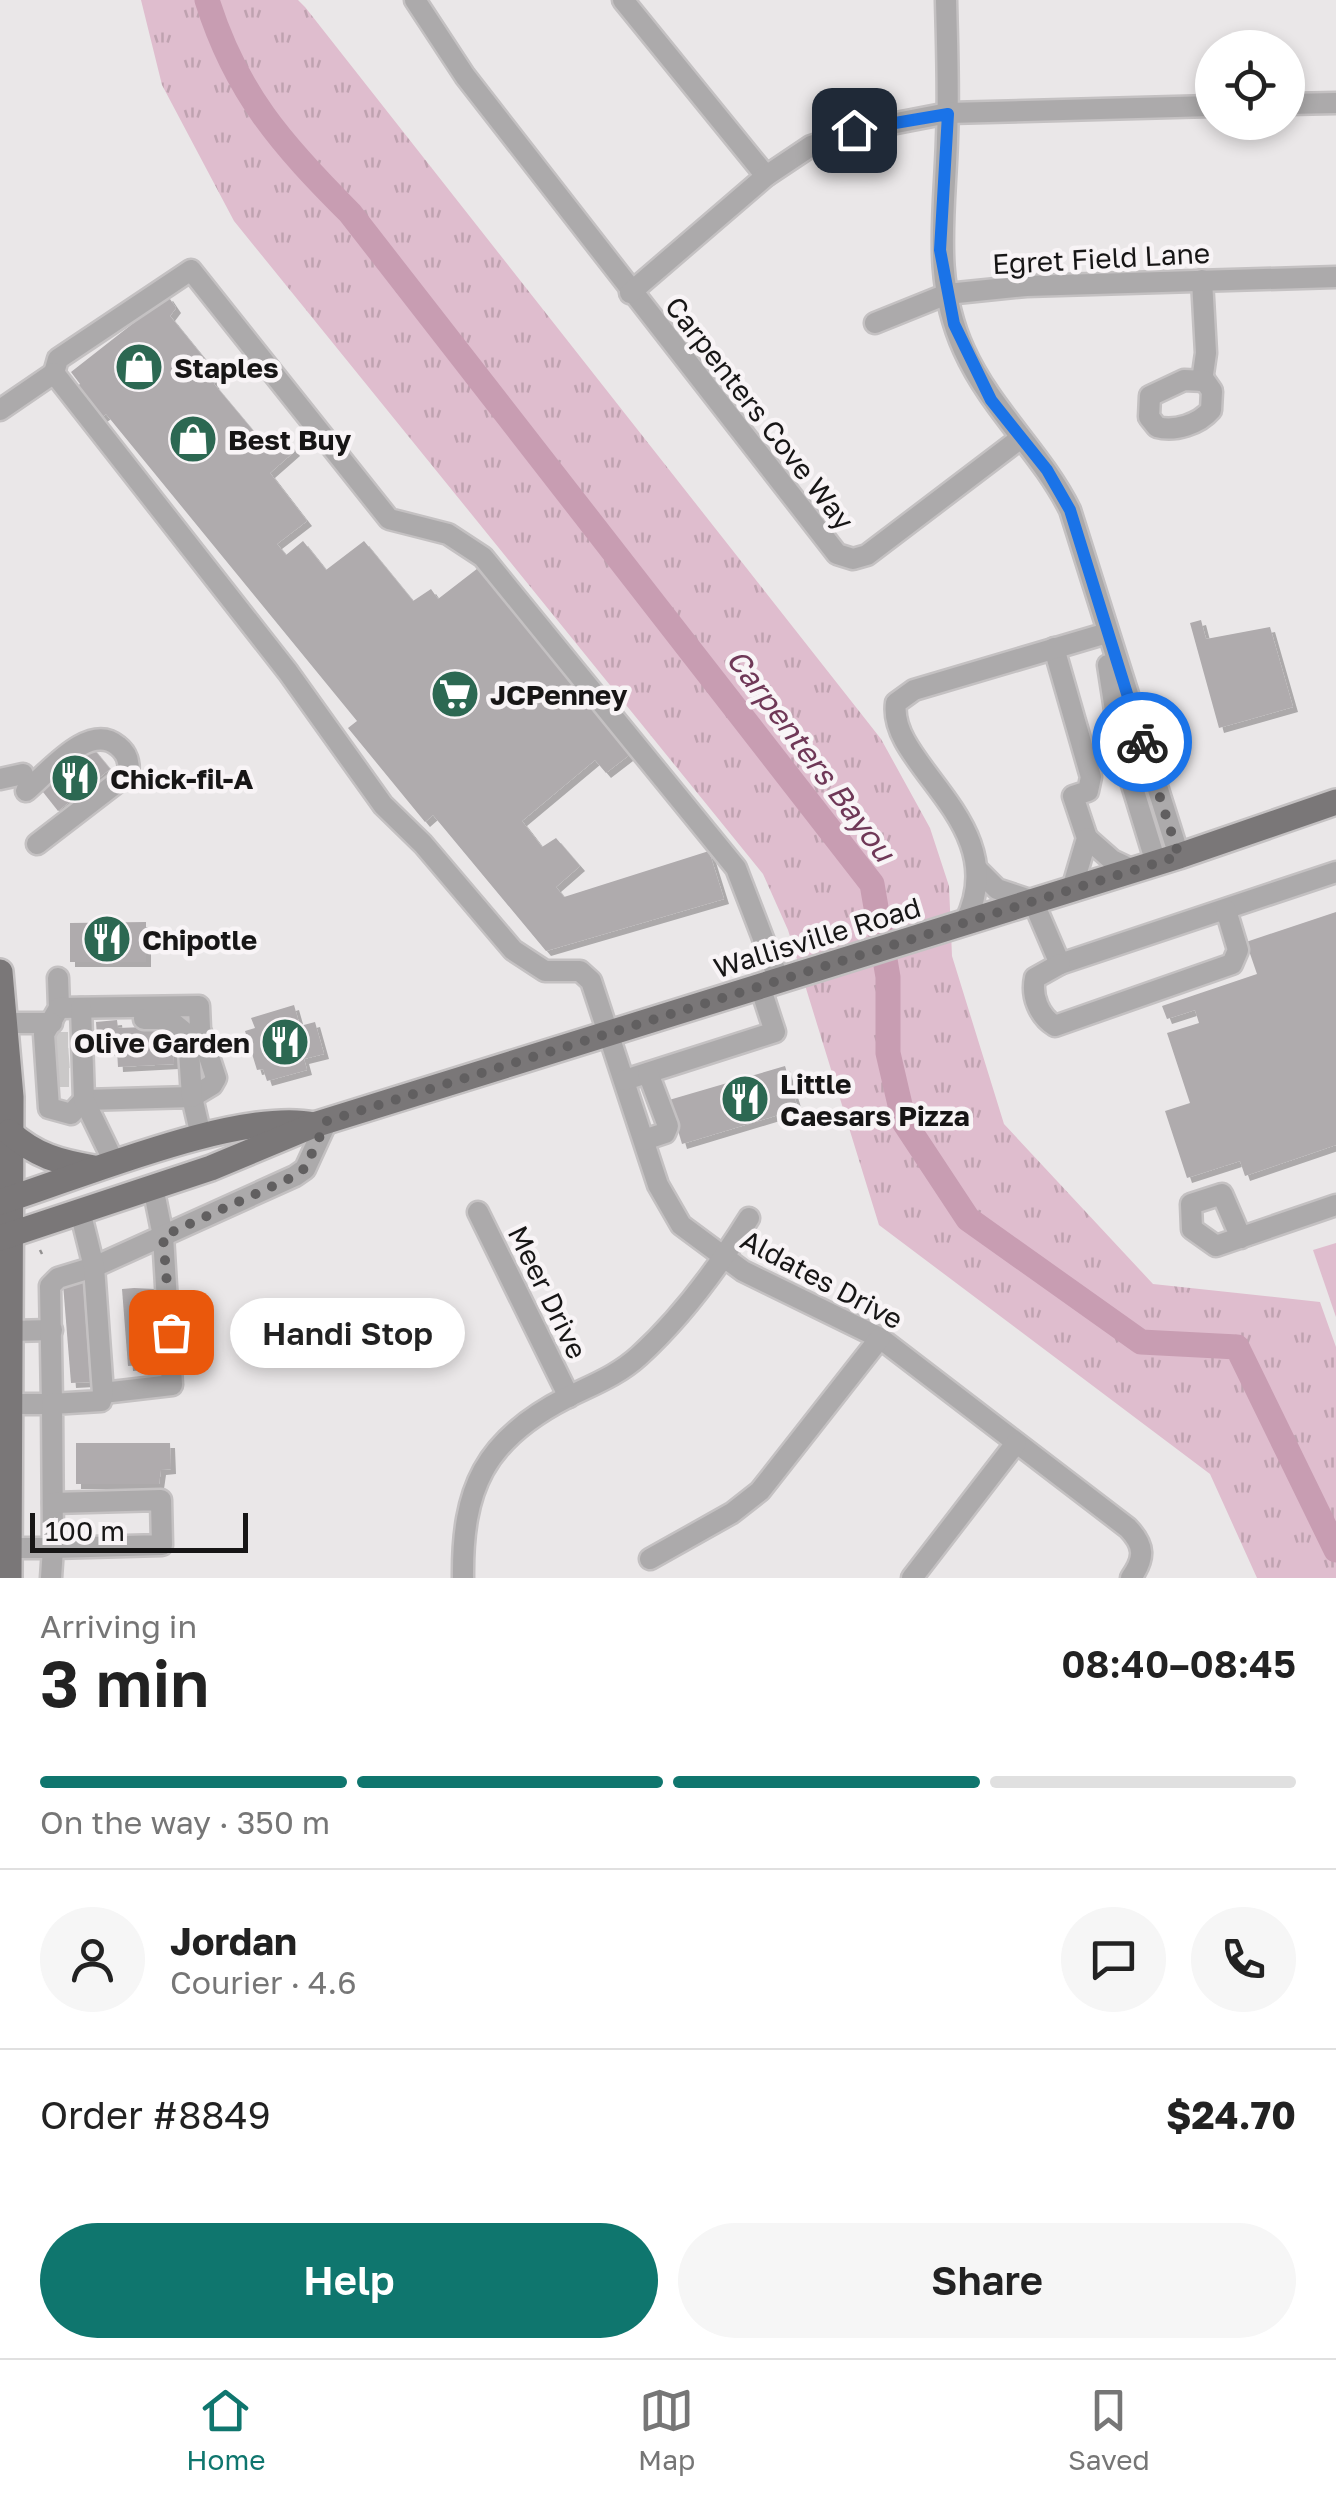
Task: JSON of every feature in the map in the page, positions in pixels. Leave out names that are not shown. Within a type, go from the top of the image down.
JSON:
[{"type":"main road","name":"Wallisville Road","points":[[6,1236],[153,1187],[321,1123],[1156,863],[1336,802]]},
{"type":"main road","points":[[0,972],[10,1089],[6,1140],[9,1578]]},
{"type":"main road","name":"Wallisville Road","points":[[6,1200],[202,1136],[294,1120],[321,1123]]},
{"type":"main road","points":[[6,1140],[52,1161],[108,1167]]},
{"type":"street","name":"Carpenters Cove Way","points":[[415,0],[465,76],[830,548],[853,559],[867,555],[1021,438]]},
{"type":"street","points":[[622,0],[766,176]]},
{"type":"street","points":[[946,0],[948,114],[940,234],[947,294],[974,370],[1055,482],[1070,510],[1107,633],[1108,671],[1121,750],[1156,863],[1112,860],[1087,838],[1074,796],[1088,791],[1092,776],[1054,648]]},
{"type":"street","points":[[1305,104],[1336,103]]},
{"type":"street","points":[[630,293],[766,176],[812,146],[854,130],[948,114],[1195,107]]},
{"type":"street","points":[[0,410],[54,373],[58,359],[191,270],[389,519],[448,534],[483,557],[736,868],[769,983],[775,1032],[625,1080]]},
{"type":"street","name":"Egret Field Lane","points":[[875,323],[947,294],[1026,286],[1336,277]]},
{"type":"street","points":[[1202,280],[1206,353],[1202,381]]},
{"type":"street","name":"Aldates Drive","points":[[54,373],[288,672],[372,793],[513,950],[546,972],[580,970],[592,981],[668,1206],[681,1225],[724,1259],[880,1338],[1128,1528],[1142,1548],[1142,1563],[1131,1578]]},
{"type":"street","points":[[965,922],[972,908],[976,869],[960,820],[898,728],[896,703],[914,690],[1107,633]]},
{"type":"street","points":[[0,779],[24,783],[90,738],[107,738],[122,748],[130,764],[128,774],[37,844]]},
{"type":"street","points":[[1072,889],[1087,838]]},
{"type":"street","points":[[976,869],[996,889],[1034,901],[1060,964]]},
{"type":"street","points":[[1226,910],[1238,950],[1232,964],[1055,1026],[1045,1020],[1033,988],[1035,978],[1060,964],[1336,872]]},
{"type":"street","points":[[58,978],[64,1050],[108,1167]]},
{"type":"street","points":[[7,1023],[64,1050],[200,1006],[200,1029],[216,1069],[212,1086],[192,1097],[84,1100],[72,1114],[58,1113],[49,1108],[64,1050]]},
{"type":"street","points":[[10,1089],[64,1050],[133,1018],[168,1019],[188,1035],[192,1097],[202,1136]]},
{"type":"street","points":[[644,1140],[665,1133],[668,1126],[648,1073]]},
{"type":"street","points":[[51,1578],[50,1286],[58,1278],[94,1267],[295,1176],[305,1168],[321,1123]]},
{"type":"street","points":[[103,1393],[172,1385],[163,1236],[153,1187]]},
{"type":"street","points":[[1241,1238],[1336,1204]]},
{"type":"street","points":[[10,1404],[92,1403],[100,1401],[103,1393],[94,1267],[80,1212]]},
{"type":"street","name":"Meer Drive","points":[[478,1212],[569,1397]]},
{"type":"street","points":[[463,1578],[468,1504],[486,1464],[518,1427],[601,1383],[639,1356],[724,1259],[750,1218]]},
{"type":"street","points":[[6,1325],[52,1330]]},
{"type":"street","points":[[650,1559],[732,1513],[760,1491],[880,1338]]},
{"type":"street","points":[[912,1578],[1016,1443]]},
{"type":"street","points":[[11,1548],[162,1545],[162,1500],[52,1503]]},
{"type":"green space","points":[[141,0],[298,0],[305,7],[881,739],[930,828],[949,886],[952,956],[1004,1124],[1153,1284],[1320,1302],[1336,1347],[1336,1578],[1257,1578],[1210,1474],[879,1225],[788,930],[763,874],[234,221],[162,85]]},
{"type":"green space","points":[[1336,1243],[1336,1317],[1313,1250]]},
{"type":"building","points":[[168,296],[176,308],[170,316],[208,363],[223,369],[214,384],[265,445],[281,434],[295,451],[270,473],[307,521],[277,544],[286,555],[303,541],[326,570],[364,541],[413,601],[431,589],[438,599],[482,565],[632,753],[606,773],[595,760],[522,821],[542,847],[556,838],[580,866],[556,887],[564,897],[709,851],[724,899],[546,951],[433,815],[425,822],[348,728],[357,721],[106,414],[101,418],[76,387],[80,384],[71,372]]},
{"type":"building","points":[[1201,620],[1206,639],[1270,627],[1293,707],[1219,728],[1190,623]]},
{"type":"building","name":"Chick-fil-A","points":[[91,746],[110,769],[58,811],[39,787]]},
{"type":"building","points":[[1336,912],[1336,1145],[1245,1176],[1240,1161],[1187,1178],[1165,1111],[1190,1103],[1167,1033],[1199,1023],[1195,1010],[1167,1019],[1162,1006],[1257,974],[1246,942]]},
{"type":"building","points":[[146,922],[146,962],[70,962],[70,923]]},
{"type":"building","name":"Olive Garden","points":[[294,1005],[300,1026],[315,1022],[324,1054],[304,1059],[307,1070],[267,1081],[263,1069],[257,1070],[245,1031],[255,1028],[251,1018]]},
{"type":"building","points":[[117,1020],[118,1028],[172,1026],[174,1064],[118,1067],[117,1050],[98,1051],[96,1022]]},
{"type":"building","points":[[785,1066],[798,1109],[682,1144],[669,1100]]},
{"type":"building","points":[[83,1283],[90,1382],[71,1383],[63,1284]]},
{"type":"building","points":[[122,1289],[155,1289],[160,1364],[128,1366]]},
{"type":"building","points":[[76,1443],[170,1443],[171,1469],[161,1470],[159,1484],[76,1484]]},
{"type":"waterway","name":"Carpenters Bayou","points":[[207,0],[232,63],[264,116],[350,213],[872,884],[888,977],[888,1053],[904,1122],[968,1219],[1141,1342],[1237,1347],[1336,1550]]},
{"type":"tunnel","points":[[53,1042],[68,1042]]},
{"type":"tunnel","points":[[55,1059],[69,1058]]},
{"type":"tunnel","points":[[54,1077],[69,1077]]},
{"type":"way so far","points":[[171,1332],[163,1236],[295,1176],[305,1168],[327,1121],[1179,856],[1142,742]]},
{"type":"place","name":"Staples","points":[[139,367]]},
{"type":"place","name":"Best Buy","points":[[193,439]]},
{"type":"place","name":"JCPenney","points":[[455,694]]},
{"type":"place","name":"Chick-fil-A","points":[[75,778]]},
{"type":"place","name":"Chipotle","points":[[107,939]]},
{"type":"place","name":"Olive Garden","points":[[285,1042]]},
{"type":"place","name":"Little Caesars Pizza","points":[[745,1099]]},
{"type":"place","name":"Handi Stop","points":[[171,1332]]},
{"type":"route","points":[[854,130],[920,122],[948,114],[940,250],[954,324],[968,360],[991,400],[1047,470],[1070,510],[1142,742]]}]
